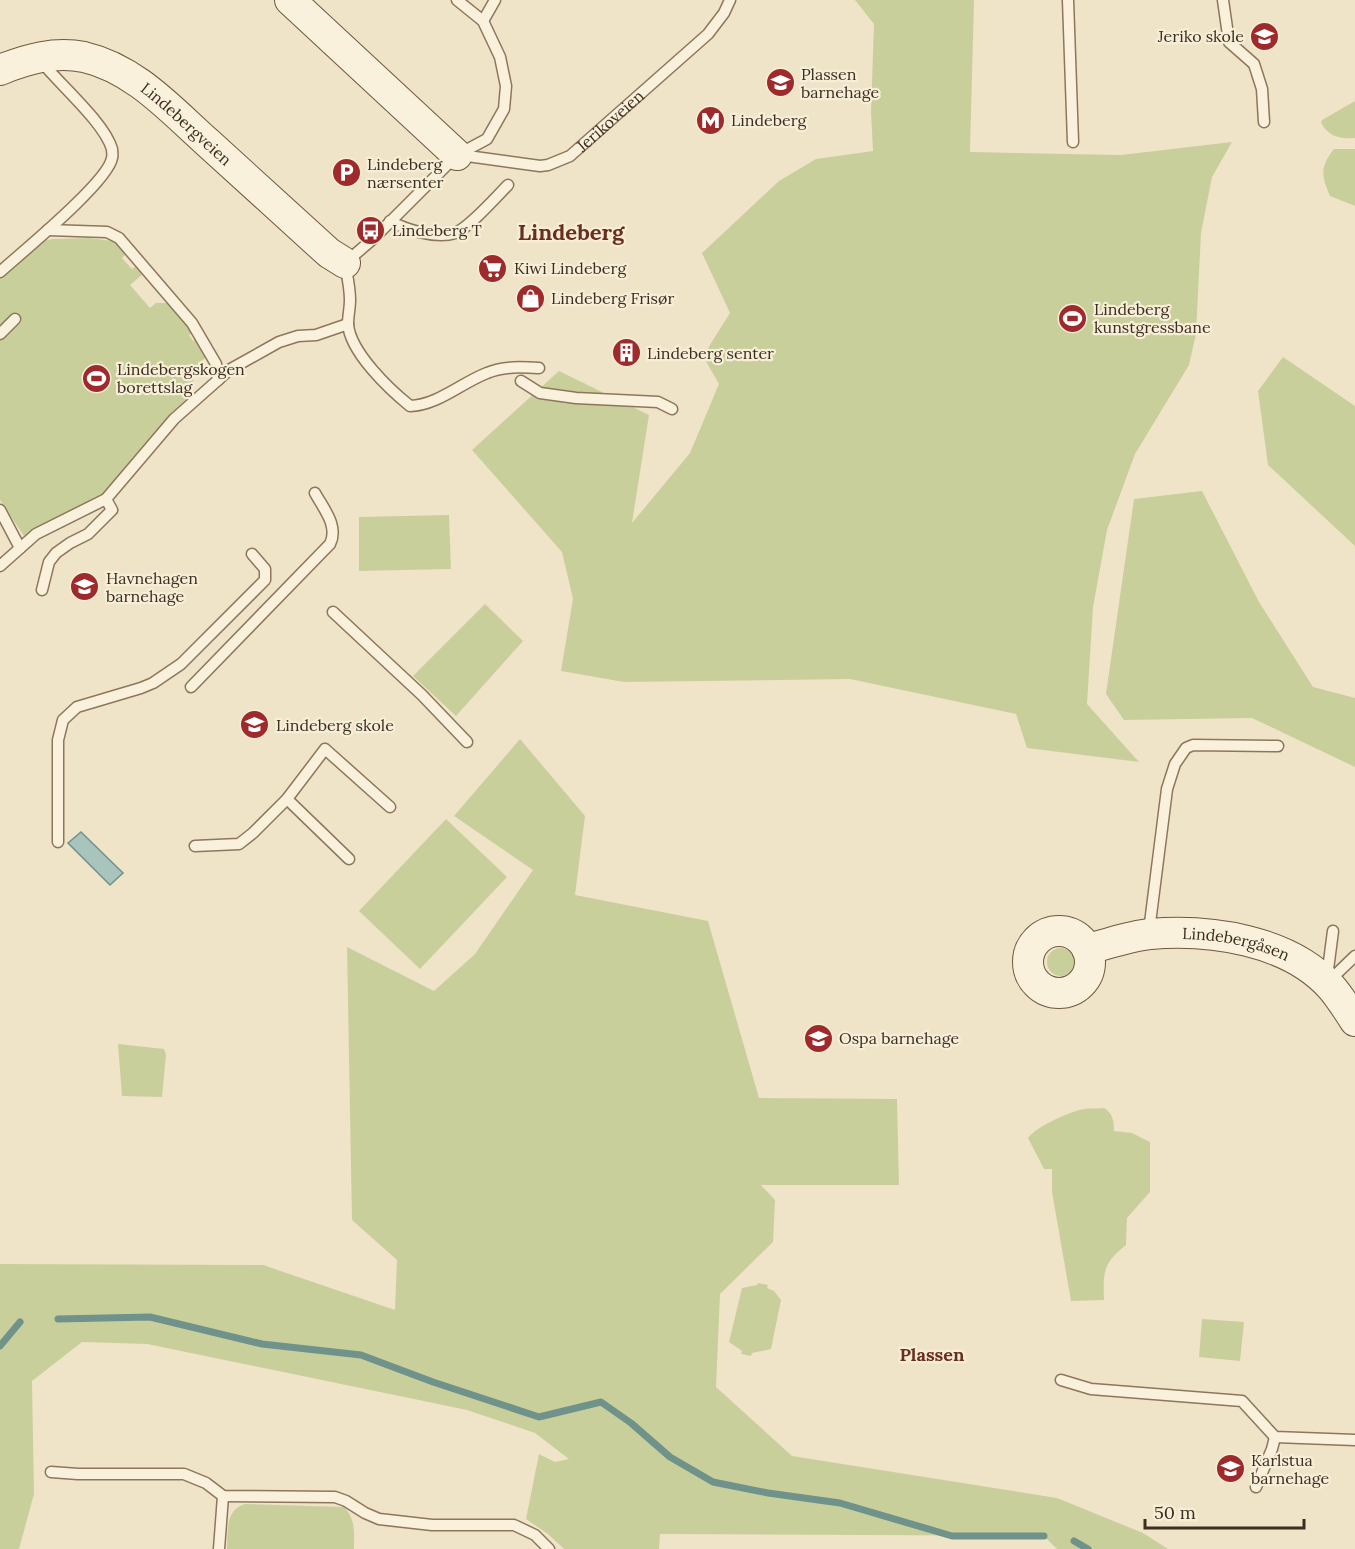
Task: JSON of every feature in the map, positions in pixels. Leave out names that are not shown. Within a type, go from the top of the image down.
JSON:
[{"type":"street","points":[[292,9],[337,54],[457,155]]},
{"type":"street","name":"Lindebergveien","points":[[0,70],[37,57],[64,55],[105,63],[124,72],[168,106],[329,253],[345,263]]},
{"type":"street","name":"Lindebergåsen","points":[[1088,949],[1149,934],[1205,935],[1251,941],[1305,964],[1326,983],[1355,1020]]},
{"type":"lane","points":[[457,0],[483,21],[502,64],[506,86],[504,109],[487,139],[457,155],[345,263],[350,300],[348,324],[353,342],[374,370],[397,396],[410,406],[423,406],[489,372],[517,367],[538,368]]},
{"type":"lane","points":[[483,21],[495,0]]},
{"type":"lane","name":"Jerikoveien","points":[[457,155],[540,166],[570,156],[708,34],[724,13],[730,0]]},
{"type":"lane","points":[[1068,0],[1073,142]]},
{"type":"lane","points":[[1223,0],[1229,42],[1254,64],[1262,89],[1264,122]]},
{"type":"lane","points":[[0,272],[91,189],[112,158],[112,148],[103,132],[37,57]]},
{"type":"lane","points":[[390,221],[404,229],[414,231],[449,234],[457,232],[508,185]]},
{"type":"lane","points":[[48,230],[107,232],[119,237],[192,323],[216,363],[218,380]]},
{"type":"lane","points":[[0,334],[15,319]]},
{"type":"lane","points":[[0,566],[36,534],[106,499],[174,419],[229,370],[279,342],[301,336],[316,335],[348,324]]},
{"type":"lane","points":[[521,381],[540,393],[576,398],[657,402],[672,409]]},
{"type":"lane","points":[[191,687],[330,544],[333,539],[331,522],[315,493]]},
{"type":"lane","points":[[42,590],[50,562],[56,553],[88,534],[112,510],[106,499]]},
{"type":"lane","points":[[0,510],[21,548]]},
{"type":"lane","points":[[58,842],[58,740],[63,720],[77,707],[153,683],[188,659],[264,580],[265,569],[252,554]]},
{"type":"lane","points":[[333,612],[422,695],[467,742]]},
{"type":"lane","points":[[1149,934],[1167,789],[1175,764],[1186,748],[1193,745],[1278,747]]},
{"type":"lane","points":[[195,846],[239,844],[287,799],[325,749],[390,807]]},
{"type":"lane","points":[[287,799],[349,859]]},
{"type":"lane","points":[[1326,983],[1333,931]]},
{"type":"lane","points":[[1326,983],[1355,956]]},
{"type":"lane","points":[[1061,1380],[1091,1389],[1242,1401],[1275,1437],[1355,1440]]},
{"type":"lane","points":[[1256,1487],[1275,1437]]},
{"type":"lane","points":[[51,1472],[184,1474],[206,1483],[223,1496],[335,1497],[379,1519],[432,1525],[514,1525],[535,1535],[549,1549]]},
{"type":"lane","points":[[219,1549],[223,1496]]},
{"type":"green space","points":[[855,0],[974,0],[970,152],[1121,155],[1232,142],[1212,177],[1201,233],[1196,334],[1189,365],[1135,454],[1107,530],[1093,607],[1087,704],[1139,762],[1027,748],[1016,714],[850,679],[624,682],[561,671],[573,599],[562,552],[472,450],[559,371],[649,415],[632,523],[690,453],[719,384],[703,356],[730,313],[702,253],[779,181],[816,159],[873,151],[871,112],[874,24]]},
{"type":"green space","points":[[1355,101],[1355,138],[1344,138],[1331,134],[1321,123],[1322,120]]},
{"type":"green space","points":[[1334,149],[1355,149],[1355,206],[1330,196],[1327,189],[1323,171]]},
{"type":"green space","points":[[88,238],[113,241],[127,253],[122,258],[132,269],[137,265],[144,273],[130,285],[150,308],[156,303],[168,303],[193,333],[189,335],[193,341],[197,338],[206,357],[198,365],[194,374],[192,393],[150,438],[104,493],[29,536],[24,536],[0,500],[0,278],[43,241]]},
{"type":"green space","points":[[1283,357],[1355,406],[1355,546],[1268,465],[1258,391]]},
{"type":"green space","points":[[1202,491],[1259,602],[1313,687],[1355,698],[1355,767],[1252,718],[1124,720],[1106,694],[1134,499]]},
{"type":"green space","points":[[449,515],[451,569],[359,571],[359,517]]},
{"type":"green space","points":[[485,604],[523,641],[456,716],[413,676]]},
{"type":"green space","points":[[520,739],[585,816],[575,895],[708,921],[759,1098],[897,1099],[899,1185],[761,1185],[775,1200],[773,1242],[720,1294],[716,1387],[792,1456],[1057,1498],[1143,1533],[1168,1549],[1057,1549],[1044,1536],[660,1534],[659,1549],[564,1549],[548,1534],[526,1519],[539,1454],[555,1462],[569,1459],[535,1433],[467,1410],[147,1344],[82,1342],[32,1381],[34,1494],[19,1549],[0,1549],[0,1264],[263,1265],[395,1310],[397,1260],[352,1220],[347,947],[434,991],[475,954],[533,870],[454,816]]},
{"type":"green space","points":[[446,819],[507,877],[420,969],[359,911]]},
{"type":"green space","points":[[1061,948],[1071,952],[1075,962],[1071,972],[1061,976],[1051,972],[1047,962],[1051,952]]},
{"type":"green space","points":[[118,1044],[164,1049],[166,1055],[162,1097],[122,1096]]},
{"type":"green space","points":[[1104,1108],[1111,1115],[1114,1131],[1132,1133],[1150,1142],[1150,1192],[1127,1218],[1126,1245],[1113,1257],[1104,1275],[1104,1300],[1071,1301],[1052,1192],[1052,1169],[1044,1169],[1028,1138],[1046,1124],[1070,1113],[1084,1109]]},
{"type":"green space","points":[[758,1283],[768,1285],[767,1288],[774,1291],[781,1300],[771,1349],[752,1353],[751,1356],[741,1354],[742,1351],[729,1342],[742,1288]]},
{"type":"green space","points":[[1202,1319],[1244,1322],[1240,1361],[1199,1357]]},
{"type":"green space","points":[[245,1504],[344,1507],[352,1522],[354,1549],[227,1549],[231,1516],[234,1511]]},
{"type":"water","points":[[81,832],[123,873],[110,885],[68,843]]},
{"type":"waterway","points":[[58,1319],[150,1317],[262,1344],[361,1355],[433,1382],[539,1417],[601,1402],[631,1423],[670,1457],[713,1482],[768,1493],[840,1503],[952,1536],[1044,1536]]},
{"type":"waterway","points":[[0,1346],[20,1322]]},
{"type":"waterway","points":[[1074,1541],[1088,1549]]},
{"type":"place","name":"Jeriko skole","points":[[1265,36]]},
{"type":"place","name":"Plassen barnehage","points":[[780,83]]},
{"type":"place","name":"Lindeberg","points":[[710,120]]},
{"type":"place","name":"Lindeberg nærsenter","points":[[346,173]]},
{"type":"place","name":"Lindeberg T","points":[[371,230]]},
{"type":"place","name":"Kiwi Lindeberg","points":[[493,268]]},
{"type":"place","name":"Lindeberg Frisør","points":[[530,298]]},
{"type":"place","name":"Lindeberg kunstgressbane","points":[[1073,318]]},
{"type":"place","name":"Lindeberg senter","points":[[626,353]]},
{"type":"place","name":"Lindebergskogen borettslag","points":[[96,378]]},
{"type":"place","name":"Havnehagen barnehage","points":[[85,587]]},
{"type":"place","name":"Lindeberg skole","points":[[255,725]]},
{"type":"place","name":"Ospa barnehage","points":[[818,1038]]},
{"type":"place","name":"Karlstua barnehage","points":[[1230,1469]]},
{"type":"district","name":"Lindeberg","points":[[571,232]]},
{"type":"district","name":"Plassen","points":[[932,1354]]}]
